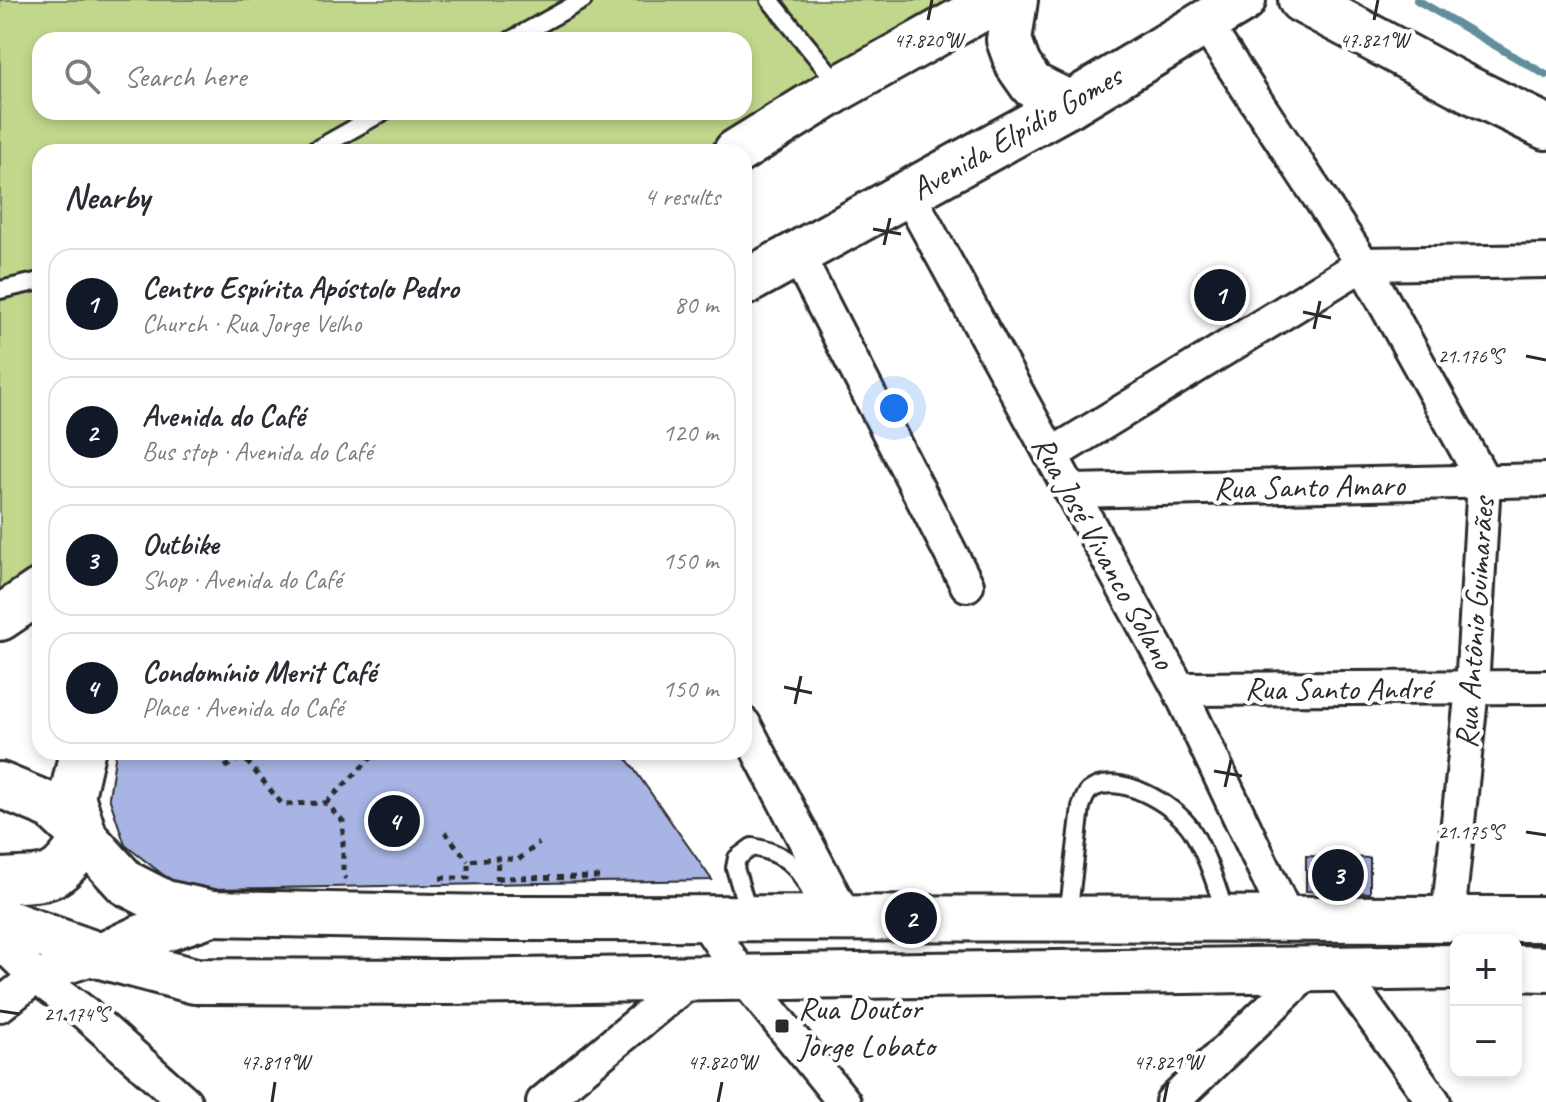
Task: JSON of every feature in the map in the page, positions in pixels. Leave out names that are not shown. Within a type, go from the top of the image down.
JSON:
[{"type":"main road","points":[[749,144],[841,87],[997,0]]},
{"type":"main road","points":[[1015,0],[1009,40],[1018,65],[1032,85],[1070,104]]},
{"type":"main road","name":"Avenida Elpídio Gomes","points":[[752,279],[1070,104],[1243,0]]},
{"type":"main road","points":[[1301,0],[1546,127]]},
{"type":"main road","points":[[0,618],[32,596]]},
{"type":"main road","points":[[0,881],[45,879],[67,866],[85,838],[72,796],[80,760]]},
{"type":"main road","points":[[0,785],[51,806],[126,883],[165,903],[212,913],[704,919],[1546,919]]},
{"type":"main road","points":[[101,956],[142,937],[212,913]]},
{"type":"main road","points":[[0,920],[101,956],[195,981],[447,982],[1450,967]]},
{"type":"main road","points":[[1522,968],[1546,969]]},
{"type":"street","name":"Rua Antônio Guimarães","points":[[1204,22],[1363,264],[1484,481],[1472,688],[1448,918]]},
{"type":"street","name":"Rua José Vivanco Solano","points":[[908,193],[1179,689],[1287,917]]},
{"type":"street","points":[[797,254],[967,585]]},
{"type":"street","points":[[1051,455],[1363,264],[1546,261]]},
{"type":"street","name":"Rua Santo Amaro","points":[[1072,491],[1546,480]]},
{"type":"street","name":"Rua Santo André","points":[[1179,689],[1546,687]]},
{"type":"street","points":[[752,741],[835,918]]},
{"type":"street","points":[[704,919],[742,976],[844,1102]]},
{"type":"street","points":[[0,942],[36,977],[85,1013],[185,1102]]},
{"type":"street","points":[[0,1005],[36,977],[101,956]]},
{"type":"street","points":[[1172,1102],[1325,968],[1434,1102]]},
{"type":"street","points":[[543,1102],[694,977]]},
{"type":"lane","points":[[525,32],[583,0]]},
{"type":"lane","points":[[770,0],[841,87]]},
{"type":"lane","points":[[326,144],[369,120]]},
{"type":"lane","points":[[0,290],[32,283]]},
{"type":"lane","points":[[1068,918],[1081,807],[1087,793],[1100,785],[1122,784],[1161,801],[1189,826],[1208,859],[1226,917]]},
{"type":"lane","points":[[750,918],[735,868],[737,858],[752,847],[772,850],[798,868],[835,918]]},
{"type":"path","points":[[225,767],[234,760]]},
{"type":"path","points":[[246,760],[282,804],[326,803],[366,760]]},
{"type":"path","points":[[326,803],[343,821],[345,879],[361,879]]},
{"type":"path","points":[[437,878],[468,878],[468,861],[445,832]]},
{"type":"path","points":[[468,861],[518,860],[539,843]]},
{"type":"path","points":[[497,878],[604,877]]},
{"type":"green space","points":[[0,0],[947,0],[718,144],[32,144],[32,573],[0,593]]},
{"type":"building","points":[[115,760],[628,760],[712,880],[214,889],[171,881],[125,845],[109,797]]},
{"type":"building","points":[[1306,856],[1370,858],[1370,893],[1306,891]]},
{"type":"waterway","points":[[1417,0],[1546,75]]},
{"type":"place","name":"Centro Espírita Apóstolo Pedro","points":[[1220,295]]},
{"type":"place","name":"Condomínio Merit Café","points":[[394,821]]},
{"type":"place","name":"Outbike","points":[[1338,875]]},
{"type":"place","name":"Avenida do Café","points":[[911,918]]},
{"type":"place","name":"Rua Doutor Jorge Lobato","points":[[782,1026]]}]
